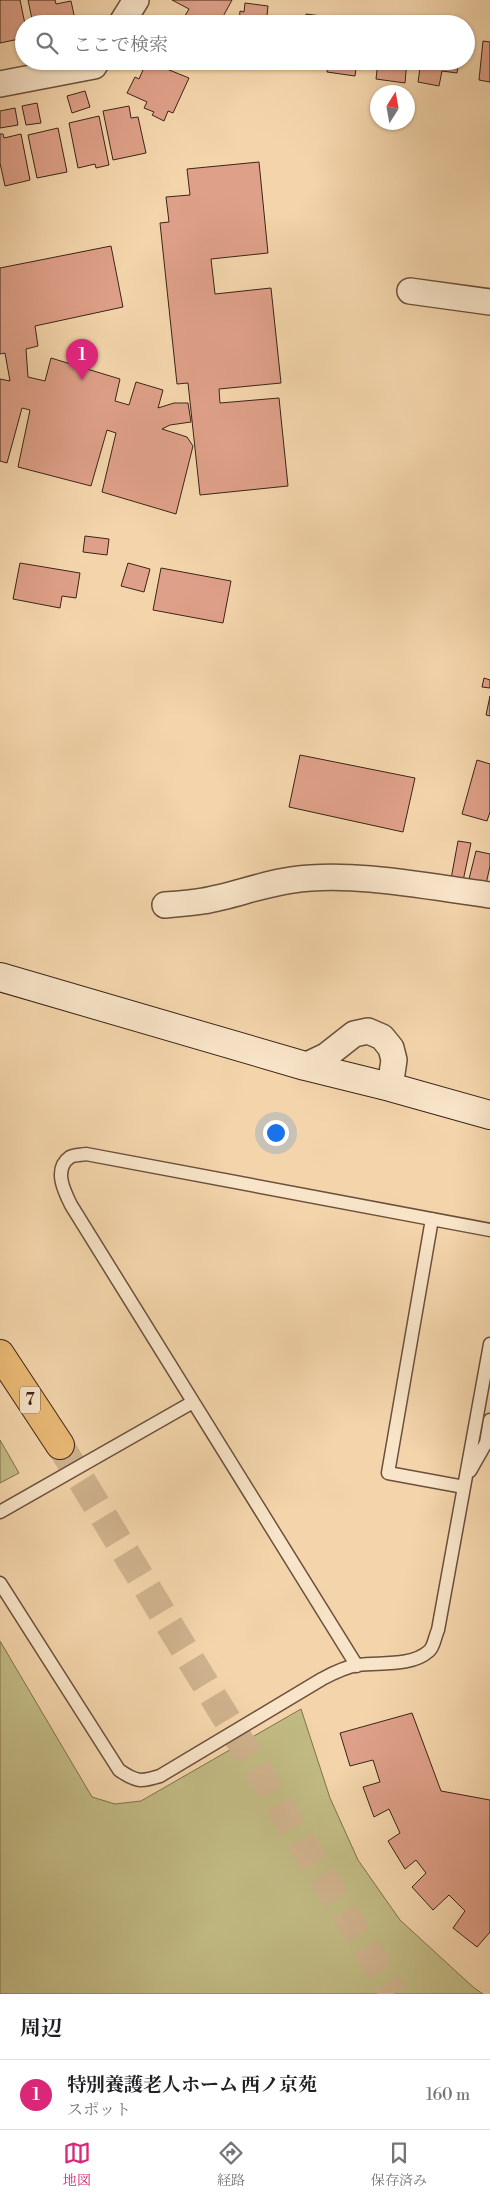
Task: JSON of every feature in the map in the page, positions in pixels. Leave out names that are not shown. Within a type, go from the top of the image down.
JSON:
[{"type":"main road","name":"7","points":[[0,1354],[60,1446]]},
{"type":"street","points":[[126,15],[136,0]]},
{"type":"street","points":[[0,84],[73,70]]},
{"type":"street","points":[[410,291],[490,302]]},
{"type":"street","points":[[165,905],[204,901],[246,889],[293,879],[324,878],[379,881],[490,895]]},
{"type":"street","points":[[0,977],[305,1066],[490,1115]]},
{"type":"street","points":[[305,1066],[326,1056],[354,1034],[368,1031],[382,1037],[391,1048],[394,1060],[390,1087]]},
{"type":"lane","points":[[357,1666],[71,1205],[63,1188],[60,1174],[70,1157],[86,1154],[490,1230]]},
{"type":"lane","points":[[432,1219],[388,1473],[464,1484]]},
{"type":"lane","points":[[0,1583],[118,1770],[130,1778],[143,1781],[160,1776],[322,1678],[357,1666],[396,1662],[420,1657],[431,1650],[438,1630],[490,1344]]},
{"type":"lane","points":[[0,1512],[193,1402]]},
{"type":"lane","points":[[464,1484],[486,1443],[490,1420]]},
{"type":"shaded area","points":[[0,1440],[19,1473],[0,1483]]},
{"type":"shaded area","points":[[0,1641],[92,1797],[115,1804],[141,1801],[301,1709],[330,1798],[358,1860],[400,1920],[483,1994],[0,1994]]},
{"type":"building","points":[[0,0],[20,0],[23,15],[15,15],[15,40],[0,43]]},
{"type":"building","points":[[28,0],[55,0],[56,4],[71,1],[74,15],[31,15]]},
{"type":"building","points":[[172,0],[232,0],[224,15],[185,15],[189,9]]},
{"type":"building","points":[[245,3],[268,6],[267,15],[240,15],[240,11],[244,12]]},
{"type":"building","points":[[483,41],[490,42],[490,82],[479,80]]},
{"type":"building","points":[[143,70],[169,70],[189,78],[173,113],[168,111],[164,121],[152,115],[154,112],[144,108],[147,102],[127,93],[135,77],[139,79]]},
{"type":"building","points":[[327,70],[356,70],[355,76],[327,72]]},
{"type":"building","points":[[377,70],[406,70],[405,83],[376,79]]},
{"type":"building","points":[[420,70],[458,70],[457,73],[442,71],[439,86],[418,82]]},
{"type":"building","points":[[85,91],[90,107],[72,113],[67,96]]},
{"type":"building","points":[[37,103],[41,123],[26,125],[22,106]]},
{"type":"building","points":[[129,106],[131,118],[138,117],[146,153],[113,160],[103,111]]},
{"type":"building","points":[[15,108],[18,125],[0,128],[0,111]]},
{"type":"building","points":[[99,116],[109,165],[96,168],[95,164],[78,168],[69,123]]},
{"type":"building","points":[[58,128],[67,172],[37,178],[28,135]]},
{"type":"building","points":[[0,134],[3,134],[4,138],[21,134],[30,180],[5,186],[0,163]]},
{"type":"building","points":[[259,162],[268,253],[211,259],[215,294],[271,288],[281,383],[219,389],[220,403],[279,398],[288,486],[200,495],[188,383],[177,384],[160,223],[169,222],[166,197],[190,195],[187,169]]},
{"type":"building","points":[[111,246],[123,307],[35,326],[38,346],[26,349],[28,377],[45,381],[51,358],[120,379],[115,401],[129,405],[136,382],[163,390],[158,408],[174,403],[188,403],[191,422],[170,425],[162,429],[187,437],[193,446],[176,514],[102,492],[116,433],[107,430],[91,486],[18,467],[30,410],[22,408],[7,463],[0,461],[0,379],[10,381],[5,353],[0,354],[0,268]]},
{"type":"building","points":[[85,536],[109,539],[107,555],[83,552]]},
{"type":"building","points":[[20,563],[80,573],[76,598],[62,596],[60,608],[13,599]]},
{"type":"building","points":[[128,563],[150,569],[144,592],[121,586]]},
{"type":"building","points":[[161,568],[231,581],[223,623],[153,610]]},
{"type":"building","points":[[484,678],[490,680],[490,688],[482,687]]},
{"type":"building","points":[[490,696],[490,716],[486,715]]},
{"type":"building","points":[[300,755],[415,778],[403,832],[289,807]]},
{"type":"building","points":[[477,760],[490,764],[490,812],[487,821],[462,814]]},
{"type":"building","points":[[458,841],[471,843],[463,881],[451,879]]},
{"type":"building","points":[[476,851],[490,854],[490,866],[486,884],[469,879]]},
{"type":"building","points":[[412,1713],[441,1791],[490,1800],[490,1932],[477,1947],[453,1928],[465,1911],[449,1895],[433,1910],[412,1887],[426,1873],[416,1860],[405,1869],[388,1841],[400,1833],[389,1809],[374,1817],[363,1787],[380,1782],[373,1760],[350,1766],[340,1733]]},
{"type":"tunnel","points":[[60,1445],[394,1994]]},
{"type":"place","name":"特別養護老人ホーム 西ノ京苑","points":[[82,380]]}]
